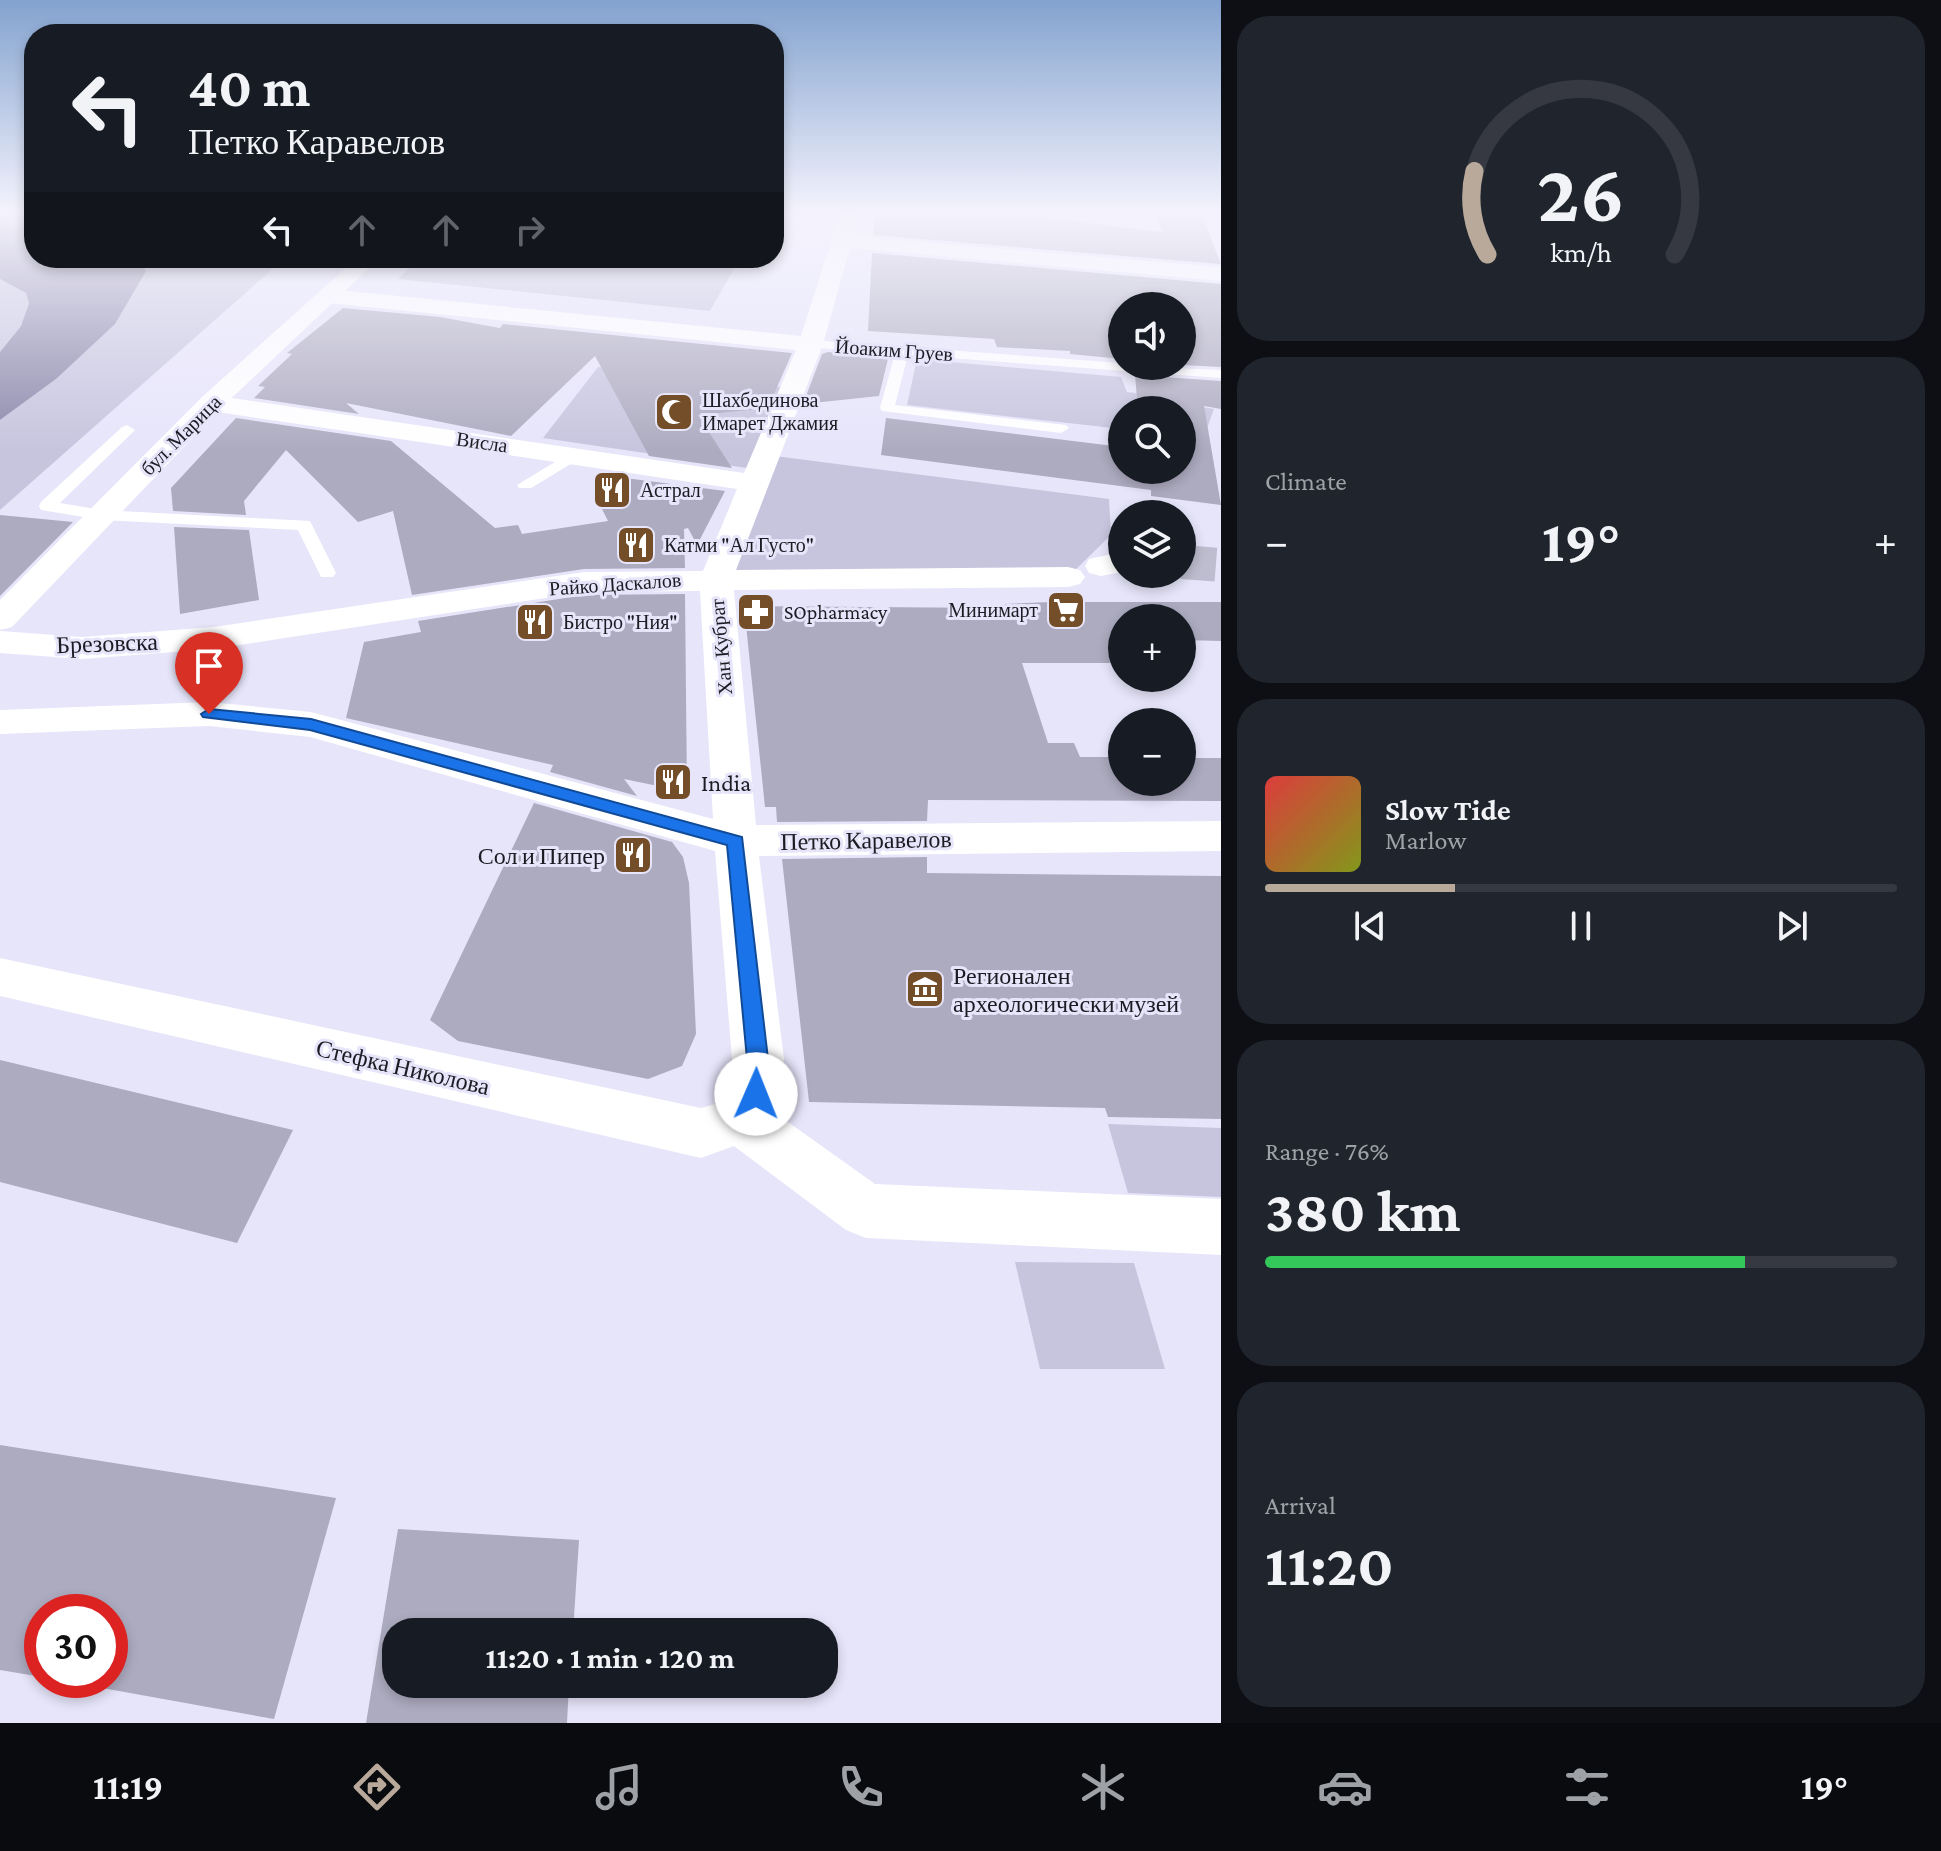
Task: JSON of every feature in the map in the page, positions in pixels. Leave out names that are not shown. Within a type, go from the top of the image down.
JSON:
[{"type":"street","name":"бул. Марица","points":[[0,620],[211,403],[334,290]]},
{"type":"street","name":"Хан Кубрат","points":[[741,1120],[756,1094],[758,1059],[736,841],[716,579],[811,344],[827,290]]},
{"type":"street","name":"Йоаким Груев","points":[[328,296],[811,344]]},
{"type":"street","name":"Висла","points":[[211,403],[754,483]]},
{"type":"street","name":"Райко Даскалов","points":[[215,649],[584,582],[1068,577]]},
{"type":"street","name":"Брезовска","points":[[0,642],[82,648],[215,649]]},
{"type":"street","name":"Петко Каравелов","points":[[0,722],[209,714],[311,725],[736,841],[1221,836]]},
{"type":"street","name":"Стефка Николова","points":[[0,977],[701,1133],[741,1120]]},
{"type":"street","points":[[741,1120],[866,1211],[1221,1227]]},
{"type":"lane","name":"Йоаким Груев","points":[[811,344],[1221,374]]},
{"type":"lane","points":[[903,350],[887,408],[1061,428]]},
{"type":"lane","points":[[127,430],[47,506],[102,515],[304,525],[327,573]]},
{"type":"lane","points":[[525,485],[573,456]]},
{"type":"shaded area","points":[[0,290],[21,290],[26,293],[29,303],[21,326],[0,352]]},
{"type":"shaded area","points":[[21,290],[135,290],[115,324],[56,379],[0,420],[0,352],[21,326],[29,303],[26,293]]},
{"type":"shaded area","points":[[248,290],[0,510],[0,420],[56,379],[132,292]]},
{"type":"shaded area","points":[[509,290],[722,290],[710,311]]},
{"type":"shaded area","points":[[917,359],[1108,376],[1108,380],[1122,380],[1127,392],[1163,396],[1108,396],[1108,427],[907,405]]},
{"type":"shaded area","points":[[598,367],[781,387],[747,468],[543,438]]},
{"type":"shaded area","points":[[1196,406],[1214,409],[1203,439],[1196,429]]},
{"type":"shaded area","points":[[767,455],[1109,499],[1108,538],[1068,577],[716,579]]},
{"type":"shaded area","points":[[1108,1124],[1221,1128],[1221,1197],[1128,1193]]},
{"type":"shaded area","points":[[1015,1262],[1134,1263],[1165,1369],[1040,1369]]},
{"type":"building","points":[[870,290],[1221,290],[1221,367],[1196,366],[1196,292],[1108,292],[1108,358],[1070,354],[1070,351],[997,347],[994,339],[868,331]]},
{"type":"building","points":[[343,308],[440,317],[500,328],[503,324],[792,353],[768,408],[698,415],[732,468],[649,456],[595,356],[511,436],[346,403],[359,414],[254,398],[265,387],[258,386],[292,354],[287,353]]},
{"type":"building","points":[[828,352],[888,359],[879,396],[803,404],[822,354]]},
{"type":"building","points":[[1135,380],[1221,381],[1221,409],[1204,406],[1221,505],[1151,496],[1151,490],[881,455],[886,418],[1108,445],[1108,484],[1196,484],[1196,396],[1137,396]]},
{"type":"building","points":[[236,418],[391,441],[495,528],[518,525],[522,534],[608,521],[597,499],[610,476],[725,491],[697,545],[688,528],[684,529],[685,568],[584,569],[412,595],[393,511],[358,522],[286,450],[244,501],[246,515],[173,511],[171,488]]},
{"type":"building","points":[[0,515],[73,522],[0,596]]},
{"type":"building","points":[[174,527],[249,530],[259,600],[180,614]]},
{"type":"building","points":[[685,594],[687,792],[624,779],[637,796],[550,772],[553,765],[346,718],[364,642],[421,632],[418,621],[584,595]]},
{"type":"building","points":[[1221,602],[1221,641],[1196,640],[1196,604],[1108,604],[1108,663],[1022,663],[1048,743],[1074,743],[1080,757],[1108,757],[1108,796],[1196,796],[1196,758],[1221,758],[1221,801],[928,800],[927,821],[777,822],[776,807],[765,807],[744,606],[1004,608],[1005,604]]},
{"type":"building","points":[[534,803],[672,842],[683,857],[689,883],[696,1034],[682,1066],[648,1079],[458,1041],[430,1020]]},
{"type":"building","points":[[927,857],[927,873],[1221,876],[1221,1119],[1108,1117],[1105,1108],[809,1102],[782,859]]},
{"type":"building","points":[[0,1060],[293,1130],[237,1243],[0,1182]]},
{"type":"building","points":[[0,1445],[336,1498],[274,1719],[128,1693],[128,1594],[24,1594],[24,1674],[0,1670]]},
{"type":"building","points":[[398,1529],[579,1540],[574,1618],[383,1618]]},
{"type":"building","points":[[382,1626],[382,1698],[568,1698],[567,1723],[366,1723]]},
{"type":"tunnel","points":[[1196,563],[1221,565]]},
{"type":"place","name":"Шахбединова Имарет Джамия","points":[[674,412]]},
{"type":"place","name":"Астрал","points":[[612,490]]},
{"type":"place","name":"Катми \"Ал Густо\"","points":[[636,545]]},
{"type":"place","name":"Минимарт","points":[[1066,610]]},
{"type":"place","name":"SOpharmacy","points":[[756,612]]},
{"type":"place","name":"Бистро \"Ния\"","points":[[535,622]]},
{"type":"place","name":"India","points":[[673,782]]},
{"type":"place","name":"Сол и Пипер","points":[[633,855]]},
{"type":"place","name":"Регионален археологически музей","points":[[925,989]]},
{"type":"route","points":[[209,714],[262,717],[311,725],[736,841],[758,1059],[756,1094]]}]
